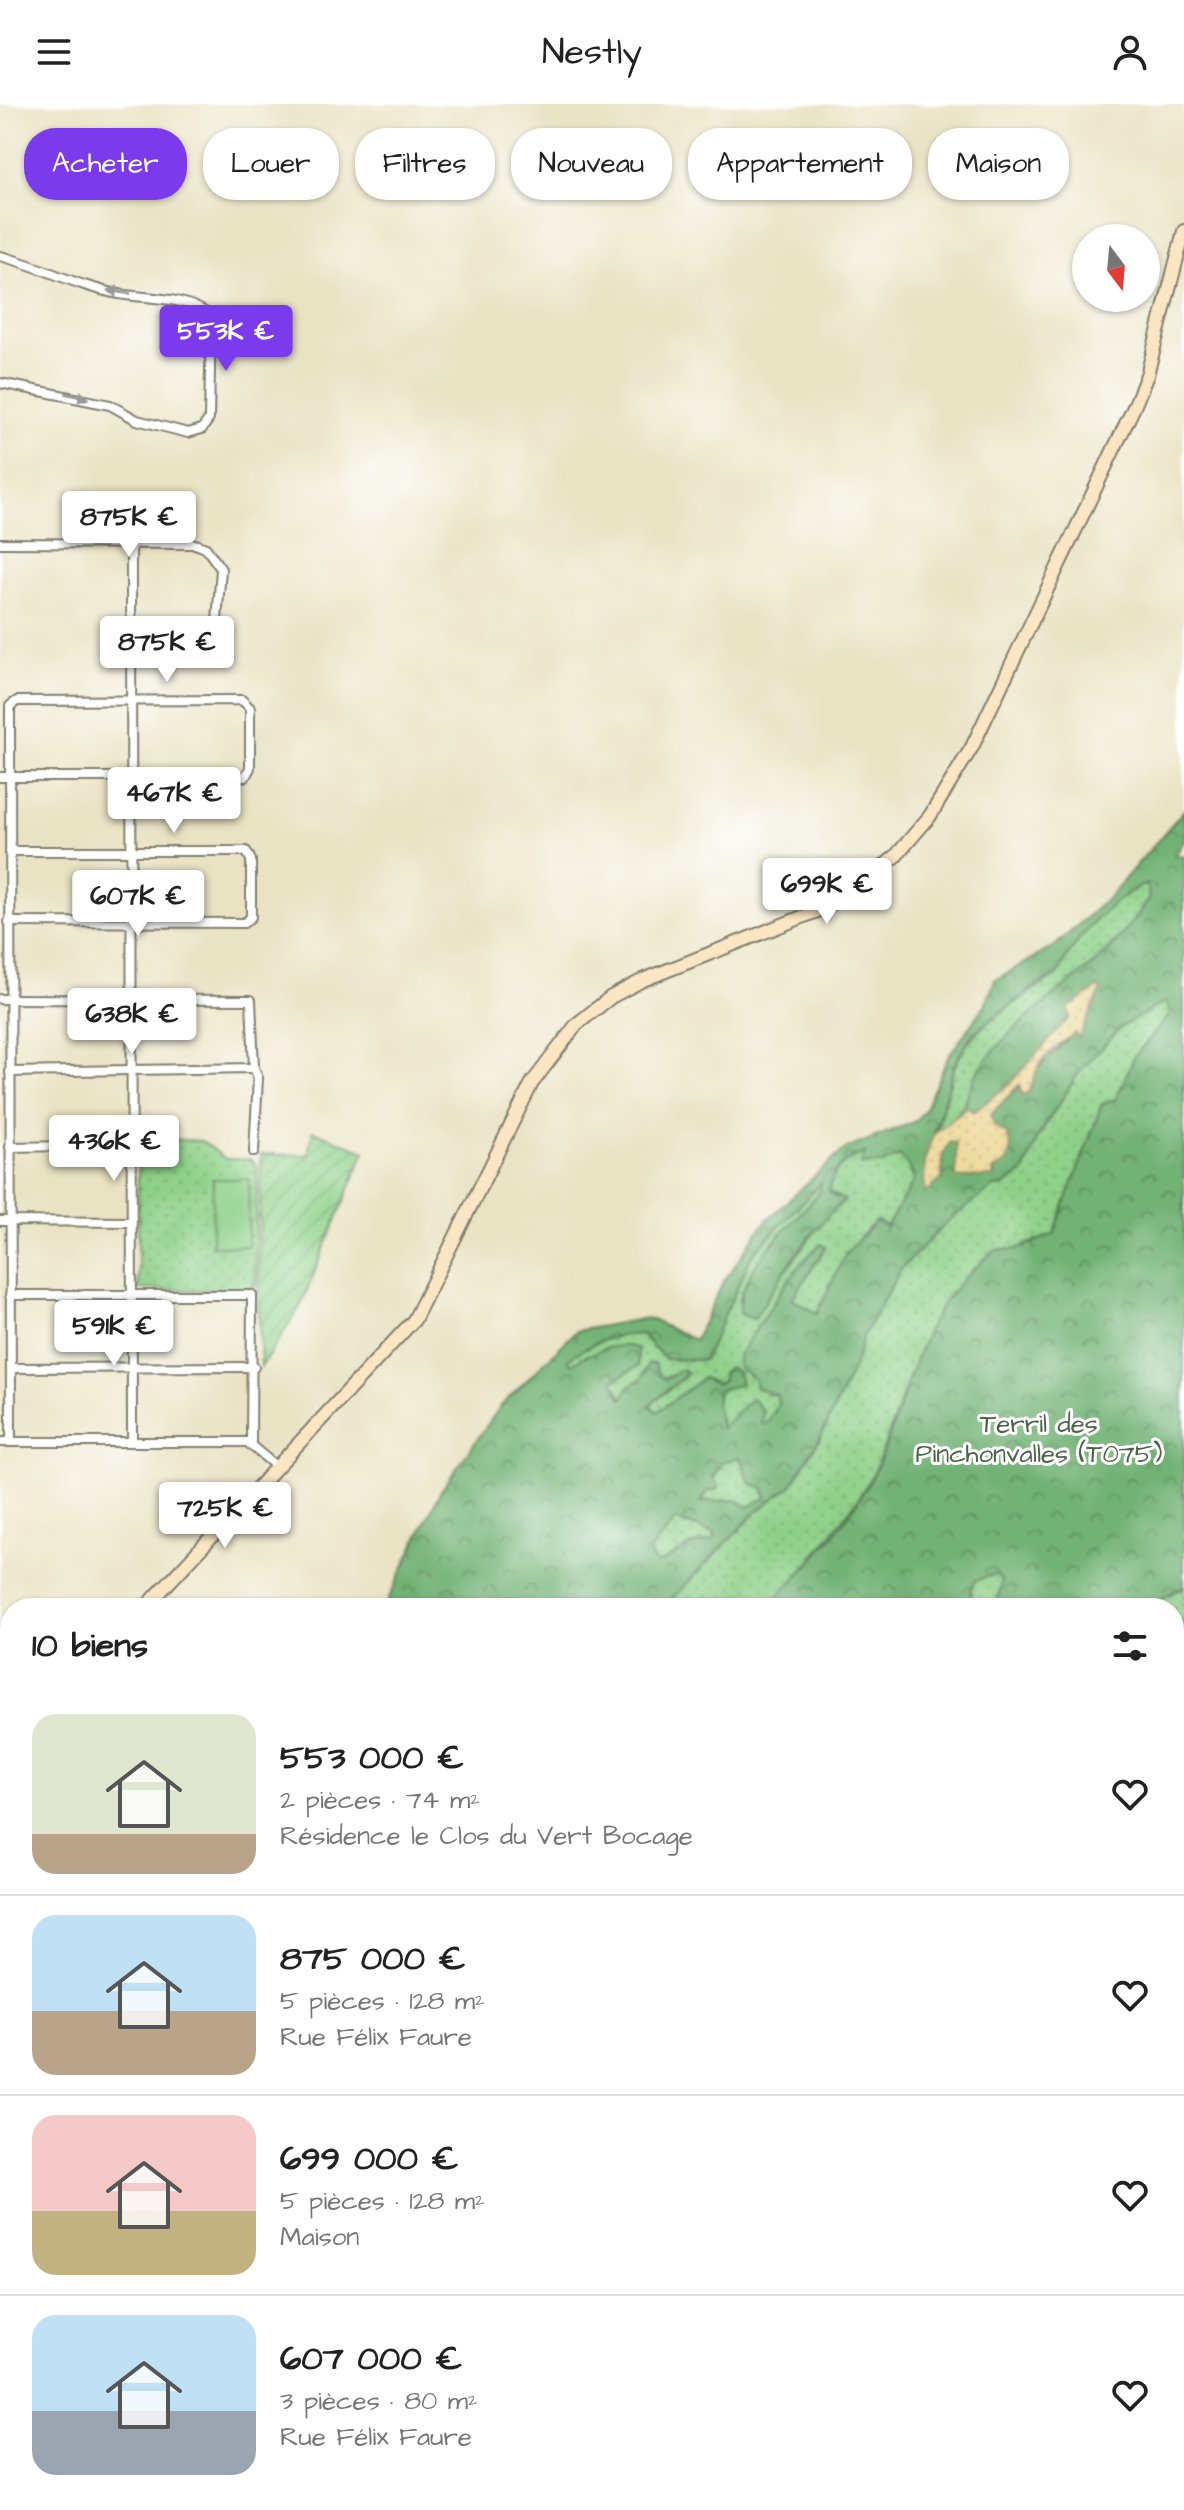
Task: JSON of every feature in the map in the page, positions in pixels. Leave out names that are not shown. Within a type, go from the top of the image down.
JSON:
[{"type":"main road","points":[[154,1598],[414,1320],[532,1083],[549,1055],[577,1024],[611,997],[643,980],[844,897],[880,871],[930,816],[972,747],[1134,407],[1147,375],[1184,231]]},
{"type":"street","points":[[0,256],[41,266],[66,280],[120,294],[150,295],[205,312],[211,322],[209,419],[202,429],[188,433],[137,420],[110,405],[0,383]]},
{"type":"street","points":[[0,543],[195,544],[206,548],[221,569],[217,621]]},
{"type":"street","points":[[131,543],[132,1442]]},
{"type":"street","points":[[5,777],[245,777],[250,768],[250,708],[246,703],[129,700],[17,701],[10,706],[5,777],[10,851],[5,999],[10,1072],[11,1442]]},
{"type":"street","points":[[9,922],[244,923],[251,917],[251,860],[246,851],[10,851]]},
{"type":"street","points":[[5,999],[251,1000],[254,1068],[258,1078],[254,1152]]},
{"type":"street","points":[[10,1072],[254,1068]]},
{"type":"street","points":[[10,1147],[130,1145]]},
{"type":"street","points":[[0,1221],[130,1222]]},
{"type":"street","points":[[10,1295],[252,1295],[254,1367],[251,1443]]},
{"type":"street","points":[[11,1368],[254,1367]]},
{"type":"street","points":[[0,1442],[251,1443],[278,1468]]},
{"type":"green space","name":"Terril des Pinchonvalles (T075)","points":[[1184,810],[1184,842],[1175,855],[1184,856],[1184,1586],[1162,1598],[999,1598],[1002,1581],[996,1574],[976,1580],[970,1589],[971,1598],[775,1598],[826,1543],[865,1489],[885,1448],[923,1343],[948,1296],[994,1250],[1017,1249],[1054,1234],[1102,1104],[1116,1099],[1135,1056],[1168,1017],[1170,1011],[1165,1002],[1121,1027],[1079,1072],[1038,1137],[1024,1172],[1003,1186],[994,1187],[950,1219],[901,1269],[864,1334],[856,1361],[823,1433],[791,1486],[757,1511],[673,1598],[389,1598],[440,1492],[500,1407],[576,1331],[647,1318],[694,1340],[724,1281],[765,1222],[845,1149],[914,1122],[924,1111],[948,1057],[985,1005],[995,980],[1055,946],[1109,897]],"holes":[[[1147,884],[1149,900],[1118,940],[1001,1042],[971,1085],[965,1107],[973,1112],[1000,1092],[1037,1056],[1070,1017],[1069,1008],[1101,990],[1078,1037],[1075,1032],[991,1114],[994,1176],[957,1178],[956,1142],[950,1142],[943,1155],[942,1179],[925,1164],[954,1065],[972,1034],[1038,984],[1057,976],[1072,949],[1094,922],[1120,899]],[[865,1153],[861,1165],[882,1164],[900,1156],[914,1181],[887,1226],[876,1221],[846,1253],[817,1313],[792,1299],[826,1247],[821,1244],[798,1268],[738,1355],[738,1367],[755,1380],[756,1388],[777,1395],[778,1405],[767,1423],[762,1424],[763,1411],[752,1398],[721,1429],[716,1404],[718,1390],[741,1384],[738,1372],[729,1367],[722,1373],[723,1381],[716,1384],[703,1378],[657,1412],[650,1405],[687,1374],[683,1369],[666,1379],[659,1375],[655,1364],[648,1363],[641,1380],[630,1385],[622,1399],[613,1381],[638,1366],[638,1349],[612,1347],[571,1364],[568,1359],[594,1344],[641,1334],[665,1359],[704,1360],[752,1255],[821,1183],[819,1193],[768,1249],[747,1282],[741,1298],[740,1314],[754,1319],[807,1240],[845,1200],[833,1196],[829,1190],[833,1177],[846,1162]],[[740,1457],[750,1483],[764,1488],[766,1498],[749,1507],[735,1500],[702,1502],[706,1492],[719,1488],[713,1476],[722,1462]],[[676,1520],[715,1533],[714,1540],[690,1546],[658,1564],[650,1557],[651,1550]]]},
{"type":"green space","points":[[1147,883],[1149,900],[1118,938],[1084,973],[998,1047],[979,1071],[956,1116],[936,1132],[959,1057],[978,1031],[1057,976],[1072,949],[1094,922],[1120,898]]},
{"type":"green space","points":[[1165,1002],[1170,1011],[1135,1056],[1116,1099],[1102,1105],[1054,1235],[1017,1249],[994,1250],[944,1301],[913,1367],[876,1468],[858,1499],[799,1576],[776,1598],[673,1598],[757,1511],[791,1486],[823,1433],[856,1361],[864,1334],[901,1269],[950,1219],[994,1187],[1003,1186],[1024,1172],[1038,1137],[1079,1072],[1121,1027]]},
{"type":"green space","points":[[313,1131],[365,1151],[300,1307],[261,1367],[258,1291],[261,1154],[308,1155]]},
{"type":"green space","points":[[145,1138],[201,1141],[226,1159],[251,1159],[257,1167],[255,1286],[250,1291],[138,1289],[138,1142]]},
{"type":"green space","points":[[866,1153],[862,1164],[900,1156],[914,1181],[887,1227],[876,1221],[846,1253],[817,1313],[792,1299],[826,1248],[797,1269],[746,1344],[756,1380],[767,1394],[777,1395],[778,1405],[767,1423],[762,1424],[761,1419],[737,1412],[722,1429],[716,1403],[718,1390],[741,1384],[724,1381],[716,1384],[703,1378],[657,1412],[650,1405],[687,1374],[641,1380],[623,1400],[613,1381],[638,1366],[588,1354],[571,1365],[568,1358],[594,1344],[641,1334],[665,1359],[704,1360],[752,1255],[821,1181],[819,1193],[766,1251],[739,1300],[780,1278],[827,1215],[844,1201],[828,1190],[837,1171],[852,1158]]},
{"type":"green space","points":[[213,1179],[249,1179],[248,1246],[212,1246]]},
{"type":"green space","points":[[740,1457],[750,1482],[764,1488],[767,1499],[749,1507],[735,1500],[702,1502],[723,1461]]},
{"type":"green space","points":[[676,1520],[715,1533],[714,1540],[690,1546],[658,1564],[650,1557],[651,1550]]},
{"type":"green space","points":[[996,1574],[1002,1581],[999,1598],[971,1598],[970,1589],[976,1580]]},
{"type":"green space","points":[[1184,1586],[1184,1598],[1162,1598]]},
{"type":"sand","points":[[1097,989],[1102,989],[1078,1039],[1075,1033],[1044,1059],[1028,1093],[1022,1095],[1020,1084],[991,1114],[994,1126],[1007,1134],[1011,1147],[1007,1163],[993,1170],[994,1177],[956,1178],[956,1143],[950,1142],[943,1155],[942,1179],[926,1192],[925,1162],[935,1133],[965,1107],[974,1112],[1009,1084],[1070,1017],[1068,1008]]}]
